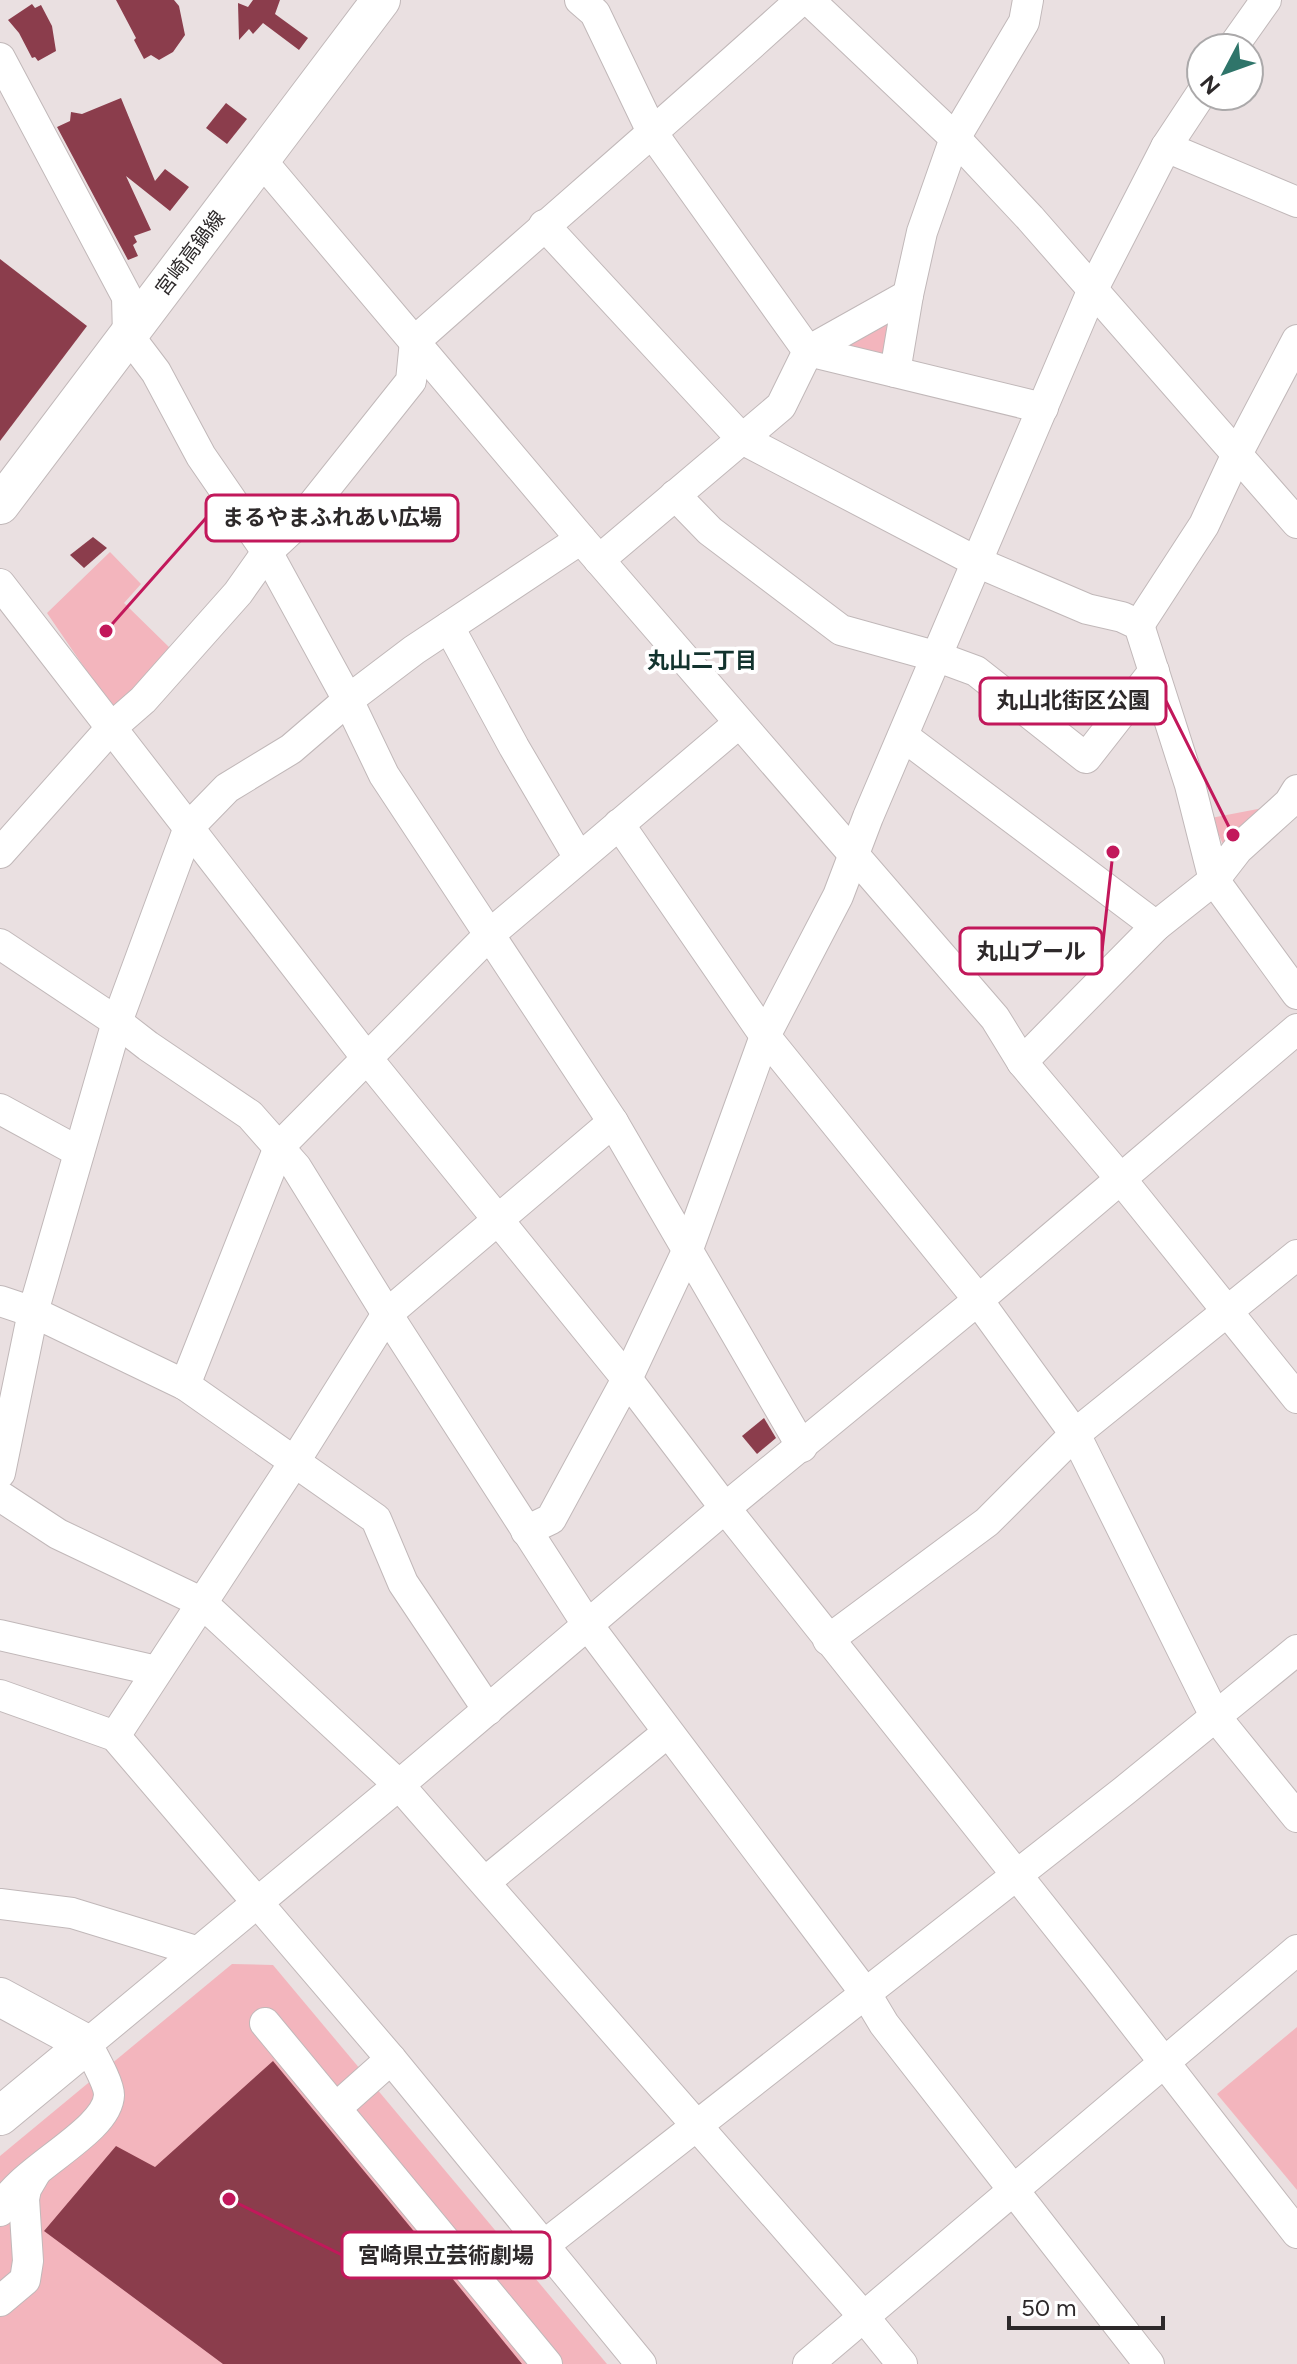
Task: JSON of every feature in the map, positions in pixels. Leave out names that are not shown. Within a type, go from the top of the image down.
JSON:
[{"type":"main road","name":"宮崎高鍋線","points":[[0,505],[381,0]]},
{"type":"main road","points":[[0,1997],[87,2044],[0,2116]]},
{"type":"street","points":[[580,0],[595,13],[653,134],[808,351],[1043,408]]},
{"type":"street","points":[[0,853],[112,727],[143,700],[238,593],[267,552],[298,523],[411,381],[415,341],[544,225],[653,134],[801,0]]},
{"type":"street","points":[[809,0],[955,138],[1093,289],[1297,523]]},
{"type":"street","points":[[895,372],[922,232],[955,138],[1024,22],[1028,0]]},
{"type":"street","points":[[1243,32],[1266,0]]},
{"type":"street","points":[[0,58],[127,297],[128,335],[156,372],[201,456],[267,552],[348,700],[384,775],[613,1122],[802,1447]]},
{"type":"street","points":[[526,1531],[551,1519],[627,1379],[688,1249],[765,1036],[838,896],[868,817],[979,563],[1093,289],[1166,147],[1189,112]]},
{"type":"street","points":[[1166,147],[1297,202]]},
{"type":"street","points":[[261,160],[590,550],[995,1018],[1022,1062],[1297,1398]]},
{"type":"street","points":[[544,225],[742,439],[979,563],[1087,609],[1122,617],[1139,625],[1190,785],[1214,880],[1297,994]]},
{"type":"street","points":[[0,1473],[33,1312],[117,1022],[189,827],[227,788],[291,749],[348,700],[449,627],[590,550],[675,495],[781,406],[808,351],[908,295]]},
{"type":"street","points":[[1139,625],[1204,525],[1236,456],[1297,340]]},
{"type":"street","points":[[675,495],[710,531],[841,630],[976,671],[1086,758],[1154,671]]},
{"type":"street","points":[[0,584],[366,1057],[627,1379],[828,1640],[1297,2233]]},
{"type":"street","points":[[449,627],[579,858]]},
{"type":"street","points":[[185,1385],[279,1147],[489,935],[739,723]]},
{"type":"street","points":[[903,736],[1156,926]]},
{"type":"street","points":[[1022,1062],[1156,926],[1214,880],[1238,849],[1289,803],[1297,790]]},
{"type":"street","points":[[619,824],[765,1036],[977,1301],[1075,1434],[1215,1716],[1297,1817]]},
{"type":"street","points":[[0,944],[250,1115],[296,1167],[587,1624],[866,1994],[884,2024],[1149,2364]]},
{"type":"street","points":[[0,2211],[10,2192],[96,2122],[107,2105],[109,2093],[87,2044],[725,1508],[977,1301],[1297,1029]]},
{"type":"street","points":[[0,1109],[79,1152]]},
{"type":"street","points":[[115,1736],[387,1314],[613,1122]]},
{"type":"street","points":[[828,1640],[987,1522],[1075,1434],[1297,1255]]},
{"type":"street","points":[[0,1301],[33,1312],[185,1385],[376,1519],[403,1583],[488,1710]]},
{"type":"street","points":[[0,1496],[58,1534],[201,1602],[399,1785],[902,2364]]},
{"type":"street","points":[[0,1635],[157,1671]]},
{"type":"street","points":[[543,2246],[866,1994],[1297,1650]]},
{"type":"street","points":[[0,1695],[115,1736],[391,2059],[641,2364]]},
{"type":"street","points":[[485,1882],[667,1733]]},
{"type":"street","points":[[0,1904],[72,1913],[196,1951]]},
{"type":"street","points":[[808,2364],[1297,1950]]},
{"type":"street","points":[[265,2023],[547,2364]]},
{"type":"street","points":[[336,2108],[391,2059]]},
{"type":"street","points":[[0,2301],[25,2280],[28,2261],[24,2199],[36,2172]]},
{"type":"shaded area","points":[[899,307],[888,364],[825,350]]},
{"type":"shaded area","points":[[110,552],[141,584],[124,603],[171,649],[119,705],[110,705],[47,613]]},
{"type":"shaded area","points":[[1279,805],[1227,853],[1211,818]]},
{"type":"shaded area","points":[[232,1964],[273,1965],[607,2364],[0,2364],[0,2156]]},
{"type":"shaded area","points":[[1297,2027],[1297,2190],[1217,2094]]},
{"type":"building","points":[[116,0],[174,0],[179,6],[185,35],[173,52],[159,60],[151,55],[144,59]]},
{"type":"building","points":[[253,0],[280,0],[275,14],[308,38],[299,50],[263,23],[253,34],[249,29],[239,40],[238,3],[248,7]]},
{"type":"building","points":[[32,4],[35,8],[41,5],[52,26],[56,51],[38,61],[32,58],[8,20]]},
{"type":"building","points":[[121,98],[155,181],[165,169],[189,187],[170,211],[126,176],[151,230],[134,236],[137,242],[133,245],[138,256],[128,260],[57,127],[70,121],[71,112],[82,114]]},
{"type":"building","points":[[226,103],[247,119],[227,144],[206,128]]},
{"type":"building","points":[[0,259],[87,326],[0,441]]},
{"type":"building","points":[[93,537],[107,548],[84,568],[70,555]]},
{"type":"building","points":[[764,1418],[776,1438],[757,1454],[742,1436]]},
{"type":"building","points":[[273,2061],[522,2364],[223,2364],[44,2231],[116,2146],[155,2167]]},
{"type":"place","name":"まるやまふれあい広場","points":[[106,631]]},
{"type":"place","name":"丸山北街区公園","points":[[1233,835]]},
{"type":"place","name":"丸山プール","points":[[1113,852]]},
{"type":"place","name":"宮崎県立芸術劇場","points":[[229,2199]]},
{"type":"district","name":"丸山二丁目","points":[[702,660]]}]
